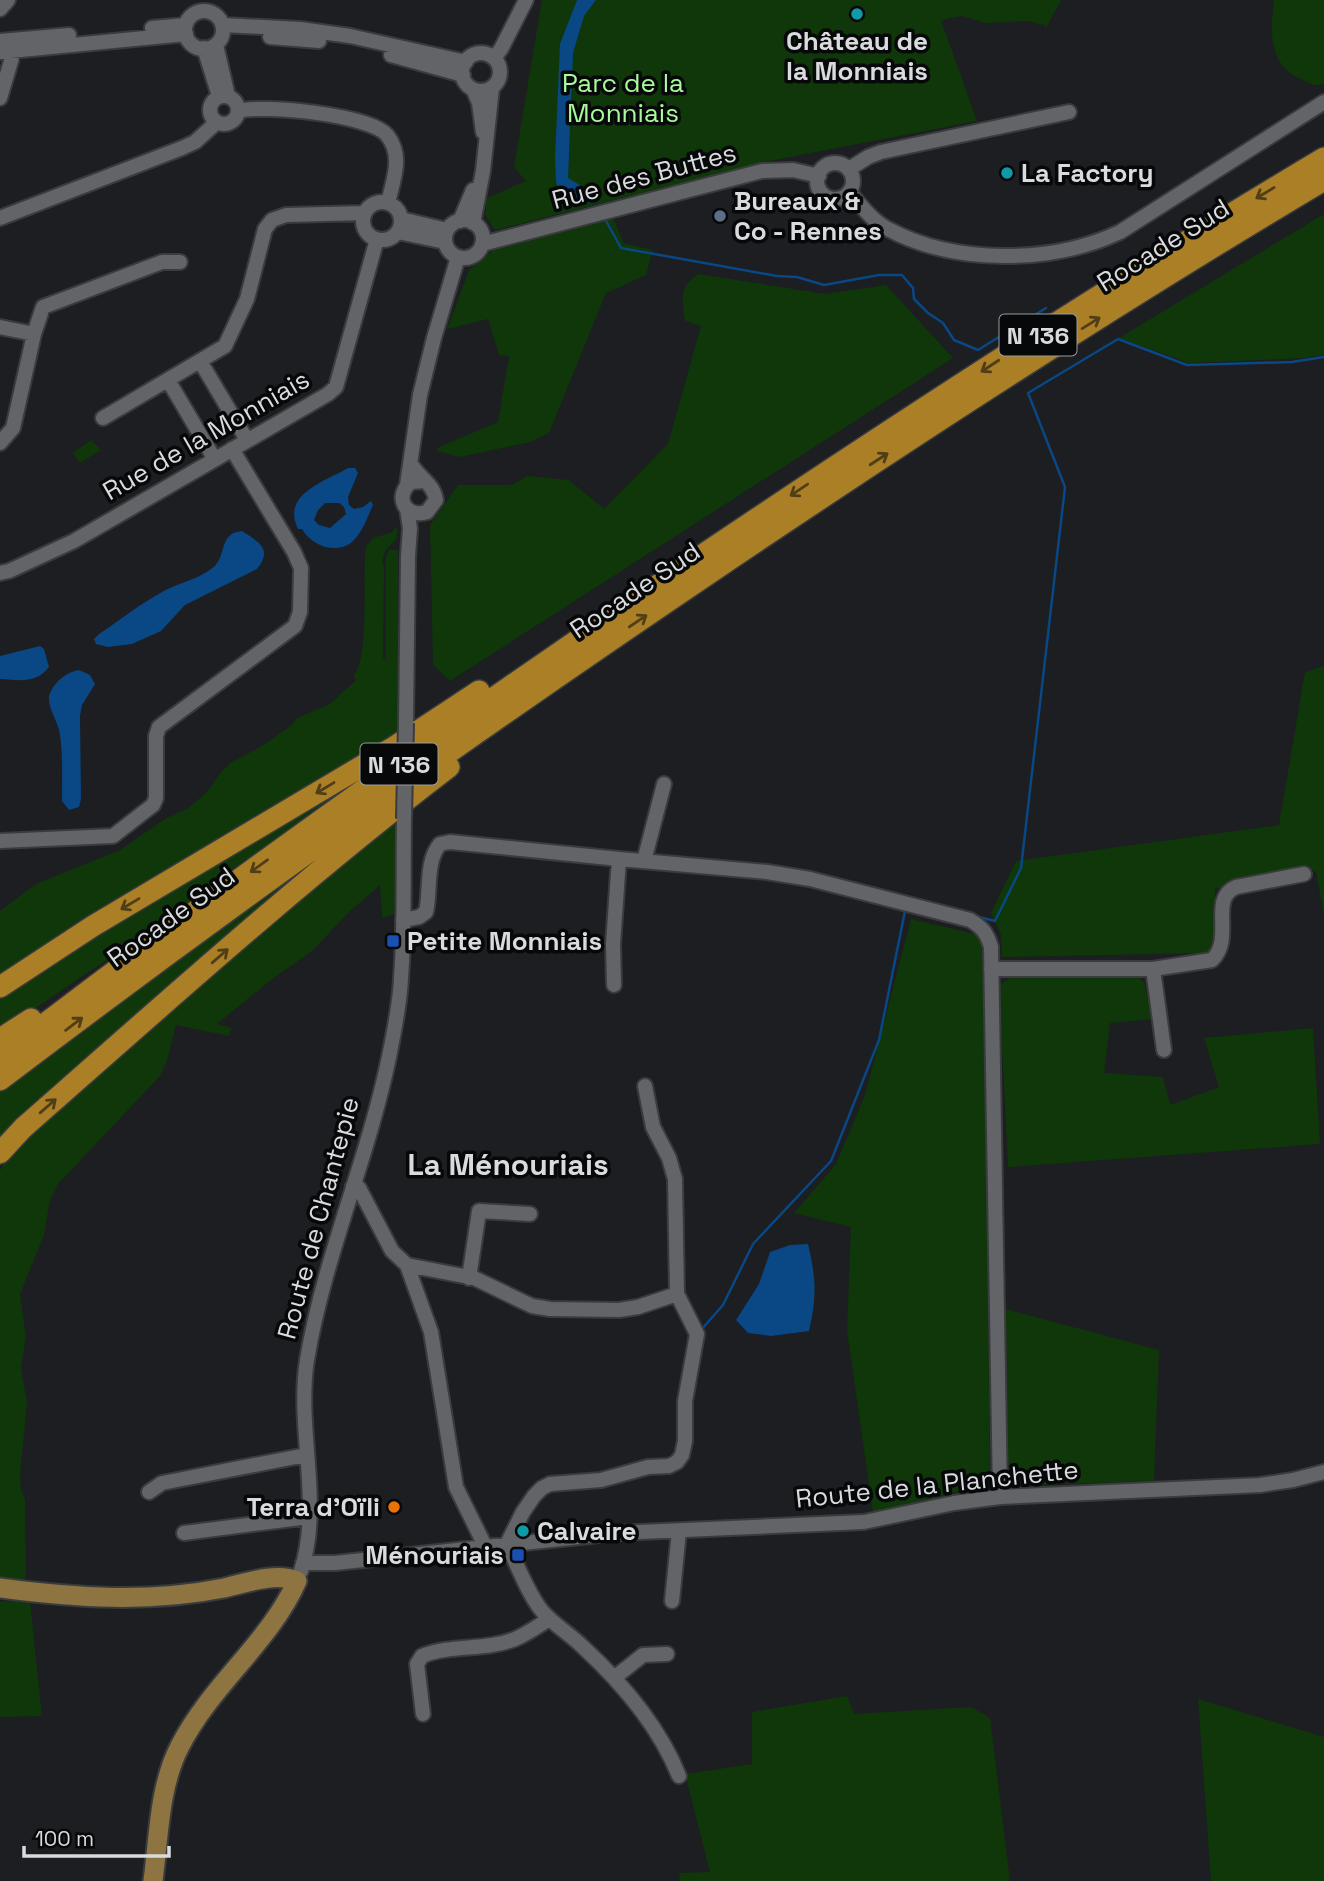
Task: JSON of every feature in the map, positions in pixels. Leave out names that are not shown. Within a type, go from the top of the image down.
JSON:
[{"type":"highway","name":"Rocade Sud","points":[[0,1058],[97,984],[405,760],[614,614],[948,393],[1135,274],[1324,159]]},
{"type":"highway","name":"Rocade Sud","points":[[0,1080],[209,923],[582,659],[949,414],[1324,180]]},
{"type":"highway","points":[[0,987],[93,926],[394,747],[559,639],[614,614]]},
{"type":"highway","points":[[0,1153],[23,1128],[298,888],[388,814],[566,680],[582,659]]},
{"type":"highway","points":[[0,1039],[75,990],[97,984]]},
{"type":"main road","points":[[0,1588],[83,1596],[150,1598],[184,1595],[300,1572]]},
{"type":"main road","name":"Route de Chantepie","points":[[153,1881],[165,1791],[178,1748],[197,1718],[278,1613],[300,1572]]},
{"type":"street","points":[[0,9],[8,0]]},
{"type":"street","points":[[494,58],[526,0]]},
{"type":"street","points":[[224,96],[216,38],[205,6],[193,15],[186,30],[192,44],[216,38],[301,39],[464,68]]},
{"type":"street","points":[[0,41],[186,30]]},
{"type":"street","points":[[0,98],[7,52],[186,30]]},
{"type":"street","points":[[476,54],[488,55],[494,58],[500,73],[492,88],[473,89],[468,86],[464,68],[476,54]]},
{"type":"street","points":[[399,225],[446,236],[466,222],[483,172],[492,88]]},
{"type":"street","points":[[466,222],[484,136],[473,89]]},
{"type":"street","points":[[224,96],[236,101],[239,111],[232,122],[226,124],[217,122],[211,116],[210,107],[224,96]]},
{"type":"street","points":[[849,192],[871,216],[888,229],[939,247],[978,255],[1006,256],[1071,250],[1097,243],[1120,232],[1324,102]]},
{"type":"street","points":[[239,111],[269,107],[322,114],[376,128],[387,135],[398,159],[388,203]]},
{"type":"street","points":[[849,169],[881,152],[1069,112]]},
{"type":"street","points":[[0,218],[182,148],[195,142],[217,122]]},
{"type":"street","points":[[829,164],[840,164],[849,169],[853,183],[849,192],[840,198],[829,197],[819,186],[818,176],[829,164]]},
{"type":"street","name":"Rue des Buttes","points":[[482,244],[762,171],[793,170],[818,176]]},
{"type":"street","points":[[375,203],[388,203],[397,209],[399,225],[390,238],[377,239],[366,232],[363,226],[365,213],[375,203]]},
{"type":"street","points":[[103,418],[225,346],[247,299],[265,229],[272,220],[286,215],[365,213]]},
{"type":"street","points":[[446,236],[449,251],[458,257],[470,257],[482,244],[480,230],[466,222]]},
{"type":"street","name":"Rue de la Monniais","points":[[0,573],[74,541],[336,387],[377,239]]},
{"type":"street","points":[[423,514],[411,513],[402,495],[411,464],[420,395],[458,257]]},
{"type":"street","points":[[0,443],[13,428],[34,334],[43,307],[162,262],[180,262]]},
{"type":"street","points":[[0,327],[34,334]]},
{"type":"street","points":[[200,361],[247,440]]},
{"type":"street","points":[[168,380],[214,458]]},
{"type":"street","points":[[0,841],[113,836],[153,805],[156,798],[156,736],[159,727],[295,626],[300,612],[301,568],[232,449]]},
{"type":"street","points":[[410,528],[431,509],[436,500],[432,487],[417,474],[411,464]]},
{"type":"street","points":[[407,485],[415,481],[425,481]]},
{"type":"street","name":"Route de Chantepie","points":[[300,1572],[309,1517],[304,1391],[307,1358],[388,1059],[401,981],[410,528],[407,509]]},
{"type":"street","points":[[644,861],[664,784]]},
{"type":"street","points":[[403,920],[419,917],[426,912],[430,897],[431,860],[440,844],[450,842],[767,872],[810,879],[970,920],[979,925],[987,934],[991,947],[1000,1497]]},
{"type":"street","points":[[614,985],[613,944],[619,859]]},
{"type":"street","points":[[991,969],[1153,969],[1212,960],[1222,944],[1223,897],[1228,890],[1304,874]]},
{"type":"street","points":[[1153,969],[1164,1050]]},
{"type":"street","points":[[645,1086],[653,1127],[669,1158],[675,1179],[677,1294],[697,1334],[685,1401],[685,1441],[682,1455],[677,1462],[669,1466],[648,1467],[601,1480],[542,1488],[523,1512],[507,1544],[539,1608],[614,1678],[662,1740],[679,1776]]},
{"type":"street","points":[[353,1186],[359,1188],[392,1251],[407,1265],[431,1332],[456,1487],[485,1546]]},
{"type":"street","points":[[469,1278],[480,1211],[530,1214]]},
{"type":"street","points":[[407,1265],[469,1278],[532,1306],[550,1309],[620,1310],[677,1294]]},
{"type":"street","points":[[149,1492],[162,1483],[306,1455]]},
{"type":"street","name":"Route de la Planchette","points":[[300,1572],[327,1564],[594,1535],[864,1522],[954,1503],[1000,1497],[1260,1485],[1324,1472]]},
{"type":"street","points":[[184,1533],[309,1517]]},
{"type":"street","points":[[672,1601],[679,1531]]},
{"type":"street","points":[[423,1714],[417,1664],[422,1656],[432,1651],[490,1645],[514,1639],[549,1619]]},
{"type":"street","points":[[614,1678],[643,1655],[667,1654]]},
{"type":"green space","name":"Parc de la Monniais","points":[[542,0],[1061,0],[1046,28],[1028,21],[985,23],[962,16],[941,20],[977,121],[769,161],[495,230],[485,215],[487,198],[526,181],[514,167]]},
{"type":"green space","points":[[1274,0],[1324,0],[1324,84],[1314,85],[1292,74],[1277,57],[1272,36]]},
{"type":"green space","points":[[1324,214],[1324,355],[1189,363],[1119,338]]},
{"type":"green space","points":[[613,218],[624,243],[653,250],[646,275],[606,293],[549,433],[530,442],[460,457],[437,451],[437,448],[498,422],[509,356],[499,355],[488,319],[447,329],[469,270],[492,251]]},
{"type":"green space","points":[[699,274],[825,294],[886,285],[953,358],[450,681],[433,665],[430,525],[458,485],[511,485],[528,476],[569,480],[604,509],[668,444],[701,326],[685,321],[683,294],[688,283]]},
{"type":"green space","points":[[91,440],[101,450],[80,463],[73,453]]},
{"type":"green space","points":[[394,528],[398,529],[396,540],[386,549],[382,562],[383,659],[386,659],[386,557],[389,550],[398,550],[398,734],[0,977],[0,911],[36,884],[120,850],[165,819],[187,809],[207,792],[232,762],[262,746],[292,725],[297,718],[330,704],[356,680],[354,675],[359,665],[364,634],[366,547],[373,538],[393,532]]},
{"type":"green space","points":[[1324,666],[1324,915],[1316,871],[1294,868],[1215,889],[1215,929],[1209,953],[1002,957],[1001,935],[991,913],[1016,861],[1279,825],[1305,672]]},
{"type":"green space","points":[[398,755],[246,859],[139,938],[0,1032],[0,996],[56,958]]},
{"type":"green space","points":[[397,799],[0,1140],[0,1092]]},
{"type":"green space","points":[[396,821],[398,847],[394,914],[382,918],[380,885],[350,911],[312,951],[272,979],[217,1024],[232,1028],[229,1036],[176,1025],[167,1061],[160,1076],[58,1184],[50,1200],[44,1235],[20,1294],[26,1337],[21,1368],[27,1404],[20,1474],[21,1490],[25,1499],[26,1576],[22,1584],[0,1582],[0,1170],[10,1153],[217,967]]},
{"type":"green space","points":[[911,919],[979,935],[984,951],[990,1475],[980,1486],[873,1513],[847,1331],[851,1227],[794,1213],[836,1164],[865,1095]]},
{"type":"green space","points":[[1135,975],[1144,982],[1153,1019],[1110,1023],[1104,1073],[1163,1077],[1170,1105],[1219,1087],[1204,1038],[1313,1028],[1320,1144],[1008,1167],[999,985],[1012,977]]},
{"type":"green space","points":[[1006,1309],[1159,1350],[1154,1481],[1026,1485],[1013,1477],[1007,1461]]},
{"type":"green space","points":[[0,1601],[30,1602],[42,1716],[0,1717]]},
{"type":"green space","points":[[847,1696],[854,1714],[971,1707],[990,1718],[1010,1881],[680,1881],[679,1873],[710,1872],[685,1774],[752,1764],[752,1712]]},
{"type":"green space","points":[[1198,1699],[1324,1737],[1324,1881],[1211,1881]]},
{"type":"water","points":[[577,0],[596,0],[584,16],[573,53],[568,178],[593,193],[595,202],[585,204],[561,198],[556,181],[555,159],[560,44]]},
{"type":"water","points":[[348,468],[355,468],[358,473],[348,497],[349,505],[354,509],[371,501],[373,505],[363,528],[354,540],[341,547],[326,547],[312,540],[302,529],[298,529],[294,517],[295,507],[300,498],[317,484]],"holes":[[[325,503],[339,503],[346,514],[330,528],[319,525],[314,520]]]},
{"type":"water","points":[[242,531],[264,551],[262,562],[257,569],[185,605],[161,631],[132,644],[108,647],[96,644],[94,639],[99,634],[146,602],[211,569],[220,559],[229,536]]},
{"type":"water","points":[[40,646],[44,649],[49,667],[44,672],[27,680],[0,679],[0,656]]},
{"type":"water","points":[[79,670],[90,675],[95,684],[82,705],[80,716],[81,799],[79,807],[69,810],[62,801],[60,735],[49,698],[58,681]]},
{"type":"water","points":[[808,1244],[814,1288],[809,1331],[771,1336],[748,1333],[736,1320],[759,1284],[770,1252],[790,1245]]},
{"type":"waterway","points":[[605,219],[621,248],[777,276],[797,277],[824,285],[879,275],[902,275],[913,288],[914,299],[943,323],[954,340],[978,350],[1046,308]]},
{"type":"waterway","points":[[979,917],[995,921],[1021,868],[1065,487],[1028,393],[1118,339],[1187,365],[1292,362],[1324,357]]},
{"type":"waterway","points":[[701,1330],[723,1305],[753,1244],[831,1161],[879,1040],[905,911],[969,927]]},
{"type":"place","name":"Château de la Monniais","points":[[857,14]]},
{"type":"place","name":"La Factory","points":[[1007,173]]},
{"type":"place","name":"Bureaux & Co - Rennes","points":[[720,216]]},
{"type":"place","name":"Petite Monniais","points":[[393,941]]},
{"type":"place","name":"Terra d'Oïli","points":[[394,1507]]},
{"type":"place","name":"Calvaire","points":[[523,1531]]},
{"type":"place","name":"Ménouriais","points":[[518,1555]]},
{"type":"district","name":"La Ménouriais","points":[[508,1164]]}]
